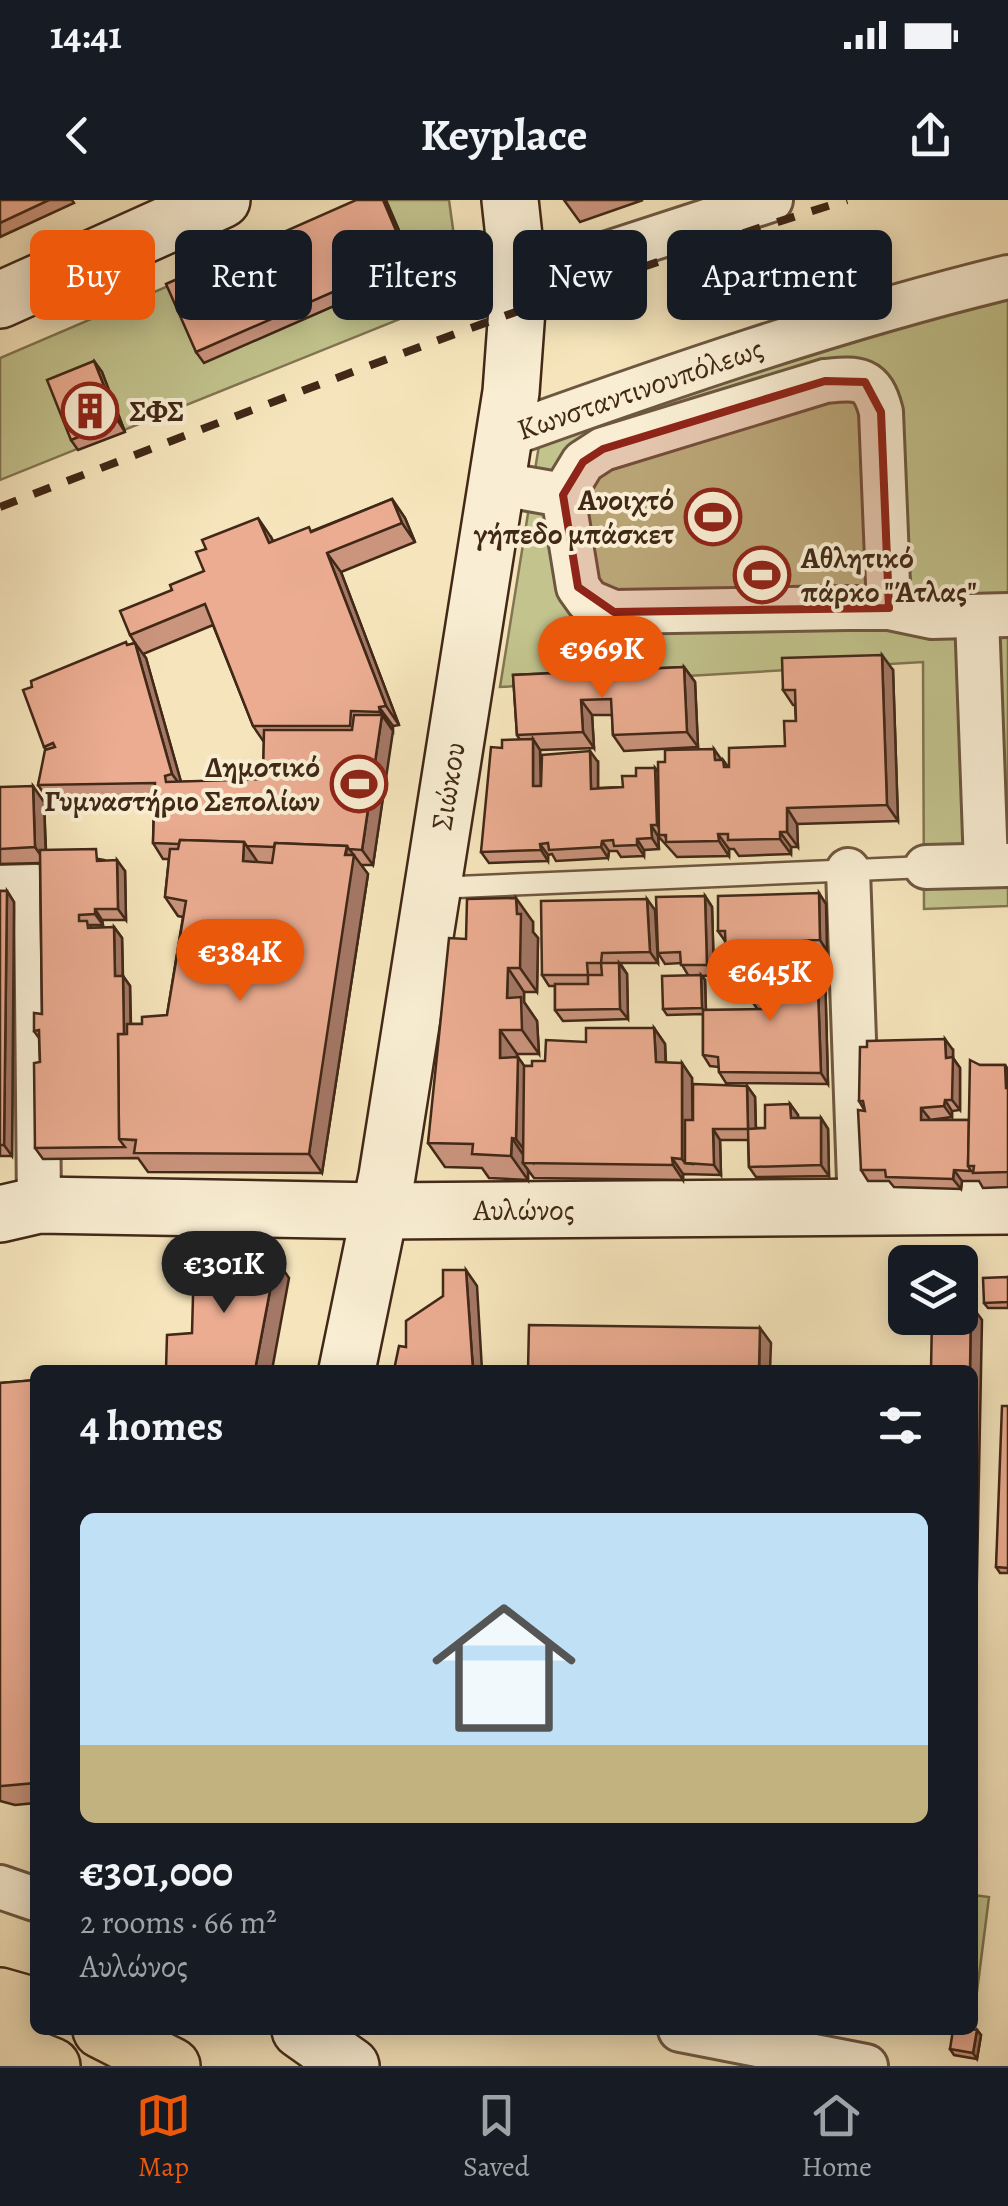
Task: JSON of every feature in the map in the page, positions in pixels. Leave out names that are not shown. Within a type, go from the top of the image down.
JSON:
[{"type":"highway","points":[[0,1996],[30,2005]]},
{"type":"highway","points":[[111,2035],[172,2066]]},
{"type":"highway","points":[[0,2045],[52,2066]]},
{"type":"main road","points":[[0,300],[168,211],[222,200]]},
{"type":"main road","name":"Σιώκου","points":[[510,200],[513,231]]},
{"type":"main road","name":"Σιώκου","points":[[348,1365],[380,1211],[432,888],[514,361],[516,320]]},
{"type":"main road","name":"Αυλώνος","points":[[13,1204],[380,1211],[1008,1206]]},
{"type":"main road","points":[[307,2035],[351,2066]]},
{"type":"street","points":[[647,240],[771,200]]},
{"type":"street","name":"Κωνσταντινουπόλεως","points":[[498,460],[715,361],[1008,277]]},
{"type":"street","points":[[889,608],[880,412],[876,393],[864,382],[852,378],[825,381],[603,450],[573,474],[562,495],[578,587],[588,601],[614,612],[889,608],[932,618],[992,616],[997,865],[926,868]]},
{"type":"street","points":[[498,460],[562,495]]},
{"type":"street","points":[[848,870],[860,1209]]},
{"type":"street","points":[[0,887],[36,886],[13,1204]]},
{"type":"street","points":[[0,1887],[30,1897]]},
{"type":"street","points":[[706,2035],[866,2066]]},
{"type":"lane","points":[[432,888],[926,868]]},
{"type":"highlighted area","points":[[825,381],[865,382],[881,412],[889,608],[614,612],[578,587],[563,495],[583,462],[603,449]]},
{"type":"green space","points":[[369,200],[449,200],[453,230],[332,230],[332,320],[397,320],[0,480],[0,358],[89,320],[155,320],[155,292],[175,283],[175,320],[312,320],[312,230],[299,230]]},
{"type":"green space","name":"Αθλητικό πάρκο \"Άτλας\"","points":[[1008,295],[1008,906],[924,909],[923,662],[500,687],[540,439]]},
{"type":"green space","points":[[978,1896],[989,1897],[978,1984]]},
{"type":"building","points":[[0,200],[49,200],[0,223]]},
{"type":"building","points":[[356,200],[383,200],[396,230],[332,230],[332,292],[312,301],[312,230],[288,230]]},
{"type":"building","points":[[175,280],[175,304],[166,284]]},
{"type":"building","points":[[182,320],[269,320],[196,352]]},
{"type":"building","name":"ΣΦΣ","points":[[94,361],[118,421],[71,440],[47,380]]},
{"type":"building","points":[[392,499],[402,523],[327,553],[386,706],[379,707],[380,712],[351,711],[350,726],[253,726],[205,604],[130,635],[120,611],[172,590],[170,585],[204,571],[196,552],[206,549],[202,540],[258,518],[269,543],[309,527],[311,532]]},
{"type":"building","points":[[126,642],[135,643],[172,774],[165,776],[166,782],[263,779],[264,730],[352,730],[354,715],[382,715],[362,850],[275,843],[274,847],[247,846],[244,842],[153,843],[155,783],[38,785],[45,750],[55,747],[53,743],[44,747],[23,690],[32,687],[31,681]]},
{"type":"building","points":[[882,655],[887,805],[787,808],[787,832],[780,832],[780,839],[728,840],[728,834],[718,834],[719,841],[666,842],[666,835],[659,835],[658,762],[665,762],[665,750],[714,749],[715,760],[723,760],[724,767],[729,767],[729,748],[785,746],[784,721],[796,721],[795,690],[783,690],[782,658]]},
{"type":"building","points":[[684,667],[687,732],[613,735],[611,699],[581,700],[583,732],[517,735],[513,675]]},
{"type":"building","points":[[533,739],[533,786],[541,786],[542,755],[590,751],[591,789],[623,787],[622,776],[636,776],[636,768],[655,768],[657,825],[651,825],[652,838],[637,839],[637,845],[614,846],[613,840],[602,841],[601,847],[549,850],[548,843],[540,844],[541,850],[481,852],[491,747],[502,748],[502,740]]},
{"type":"building","points":[[33,786],[35,847],[0,849],[0,787]]},
{"type":"building","points":[[180,840],[244,842],[243,861],[272,863],[275,843],[347,846],[345,855],[354,855],[309,1154],[134,1153],[136,1140],[119,1139],[118,1034],[127,1034],[127,1024],[142,1024],[142,1017],[167,1015],[186,901],[165,897],[170,849],[178,849]]},
{"type":"building","points":[[96,849],[97,861],[117,860],[118,909],[95,909],[95,914],[79,915],[79,921],[87,921],[88,928],[114,927],[115,976],[123,976],[124,1034],[118,1034],[119,1139],[125,1147],[35,1148],[34,1063],[40,1062],[34,1013],[42,1014],[40,850]]},
{"type":"building","points":[[0,891],[7,891],[4,1145],[0,1145]]},
{"type":"building","points":[[819,893],[820,940],[759,941],[759,957],[726,958],[725,931],[718,931],[718,896]]},
{"type":"building","points":[[705,896],[707,965],[681,965],[680,952],[658,953],[656,897]]},
{"type":"building","points":[[516,898],[517,914],[521,914],[520,968],[508,968],[507,998],[521,997],[522,1030],[500,1030],[500,1058],[518,1057],[516,1139],[512,1138],[511,1156],[472,1154],[473,1144],[428,1143],[449,938],[466,939],[467,899]]},
{"type":"building","points":[[647,899],[650,952],[602,953],[601,963],[587,963],[588,975],[542,975],[541,901]]},
{"type":"building","points":[[817,961],[821,1073],[719,1072],[718,1057],[703,1055],[703,1010],[771,1009],[770,1001],[752,1001],[751,962]]},
{"type":"building","points":[[601,963],[619,963],[620,1009],[555,1010],[555,984],[588,984],[588,975],[602,975]]},
{"type":"building","points":[[701,975],[702,1008],[663,1009],[662,976]]},
{"type":"building","points":[[586,1028],[654,1028],[656,1062],[682,1063],[682,1159],[672,1158],[673,1165],[523,1163],[524,1066],[532,1066],[532,1061],[545,1061],[546,1040],[586,1042]]},
{"type":"building","points":[[945,1039],[946,1058],[953,1057],[952,1100],[945,1100],[944,1106],[921,1108],[921,1120],[969,1120],[971,1171],[954,1170],[953,1179],[886,1177],[885,1170],[861,1170],[858,1110],[865,1111],[863,1101],[859,1101],[860,1047],[867,1047],[867,1041]]},
{"type":"building","points":[[970,1060],[980,1065],[1005,1065],[1008,1172],[973,1173],[974,1166],[968,1166]]},
{"type":"building","points":[[693,1084],[747,1086],[748,1129],[713,1129],[714,1165],[685,1163],[685,1120],[693,1120]]},
{"type":"building","points":[[790,1104],[791,1118],[821,1118],[821,1165],[749,1167],[748,1129],[765,1128],[765,1105]]},
{"type":"building","points":[[276,1259],[256,1365],[166,1365],[167,1335],[192,1333],[194,1260]]},
{"type":"building","points":[[443,1270],[466,1270],[473,1365],[395,1365],[399,1346],[406,1347],[406,1321],[443,1296]]},
{"type":"building","points":[[1008,1277],[1008,1302],[984,1303],[983,1278]]},
{"type":"building","points":[[529,1325],[760,1328],[759,1365],[528,1365]]},
{"type":"building","points":[[932,1335],[971,1335],[970,1365],[931,1365]]},
{"type":"building","points":[[30,1380],[30,1783],[0,1786],[0,1383]]},
{"type":"building","points":[[1002,1406],[1008,1406],[1008,1568],[996,1567]]},
{"type":"building","points":[[952,2035],[976,2035],[973,2053],[950,2049]]},
{"type":"railway","points":[[0,507],[527,308],[847,200]]},
{"type":"place","name":"ΣΦΣ","points":[[90,411]]},
{"type":"place","name":"Ανοιχτό γήπεδο μπάσκετ","points":[[713,517]]},
{"type":"place","name":"Αθλητικό πάρκο \"Άτλας\"","points":[[762,575]]},
{"type":"place","name":"Δημοτικό Γυμναστήριο Σεπολίων","points":[[359,784]]}]
